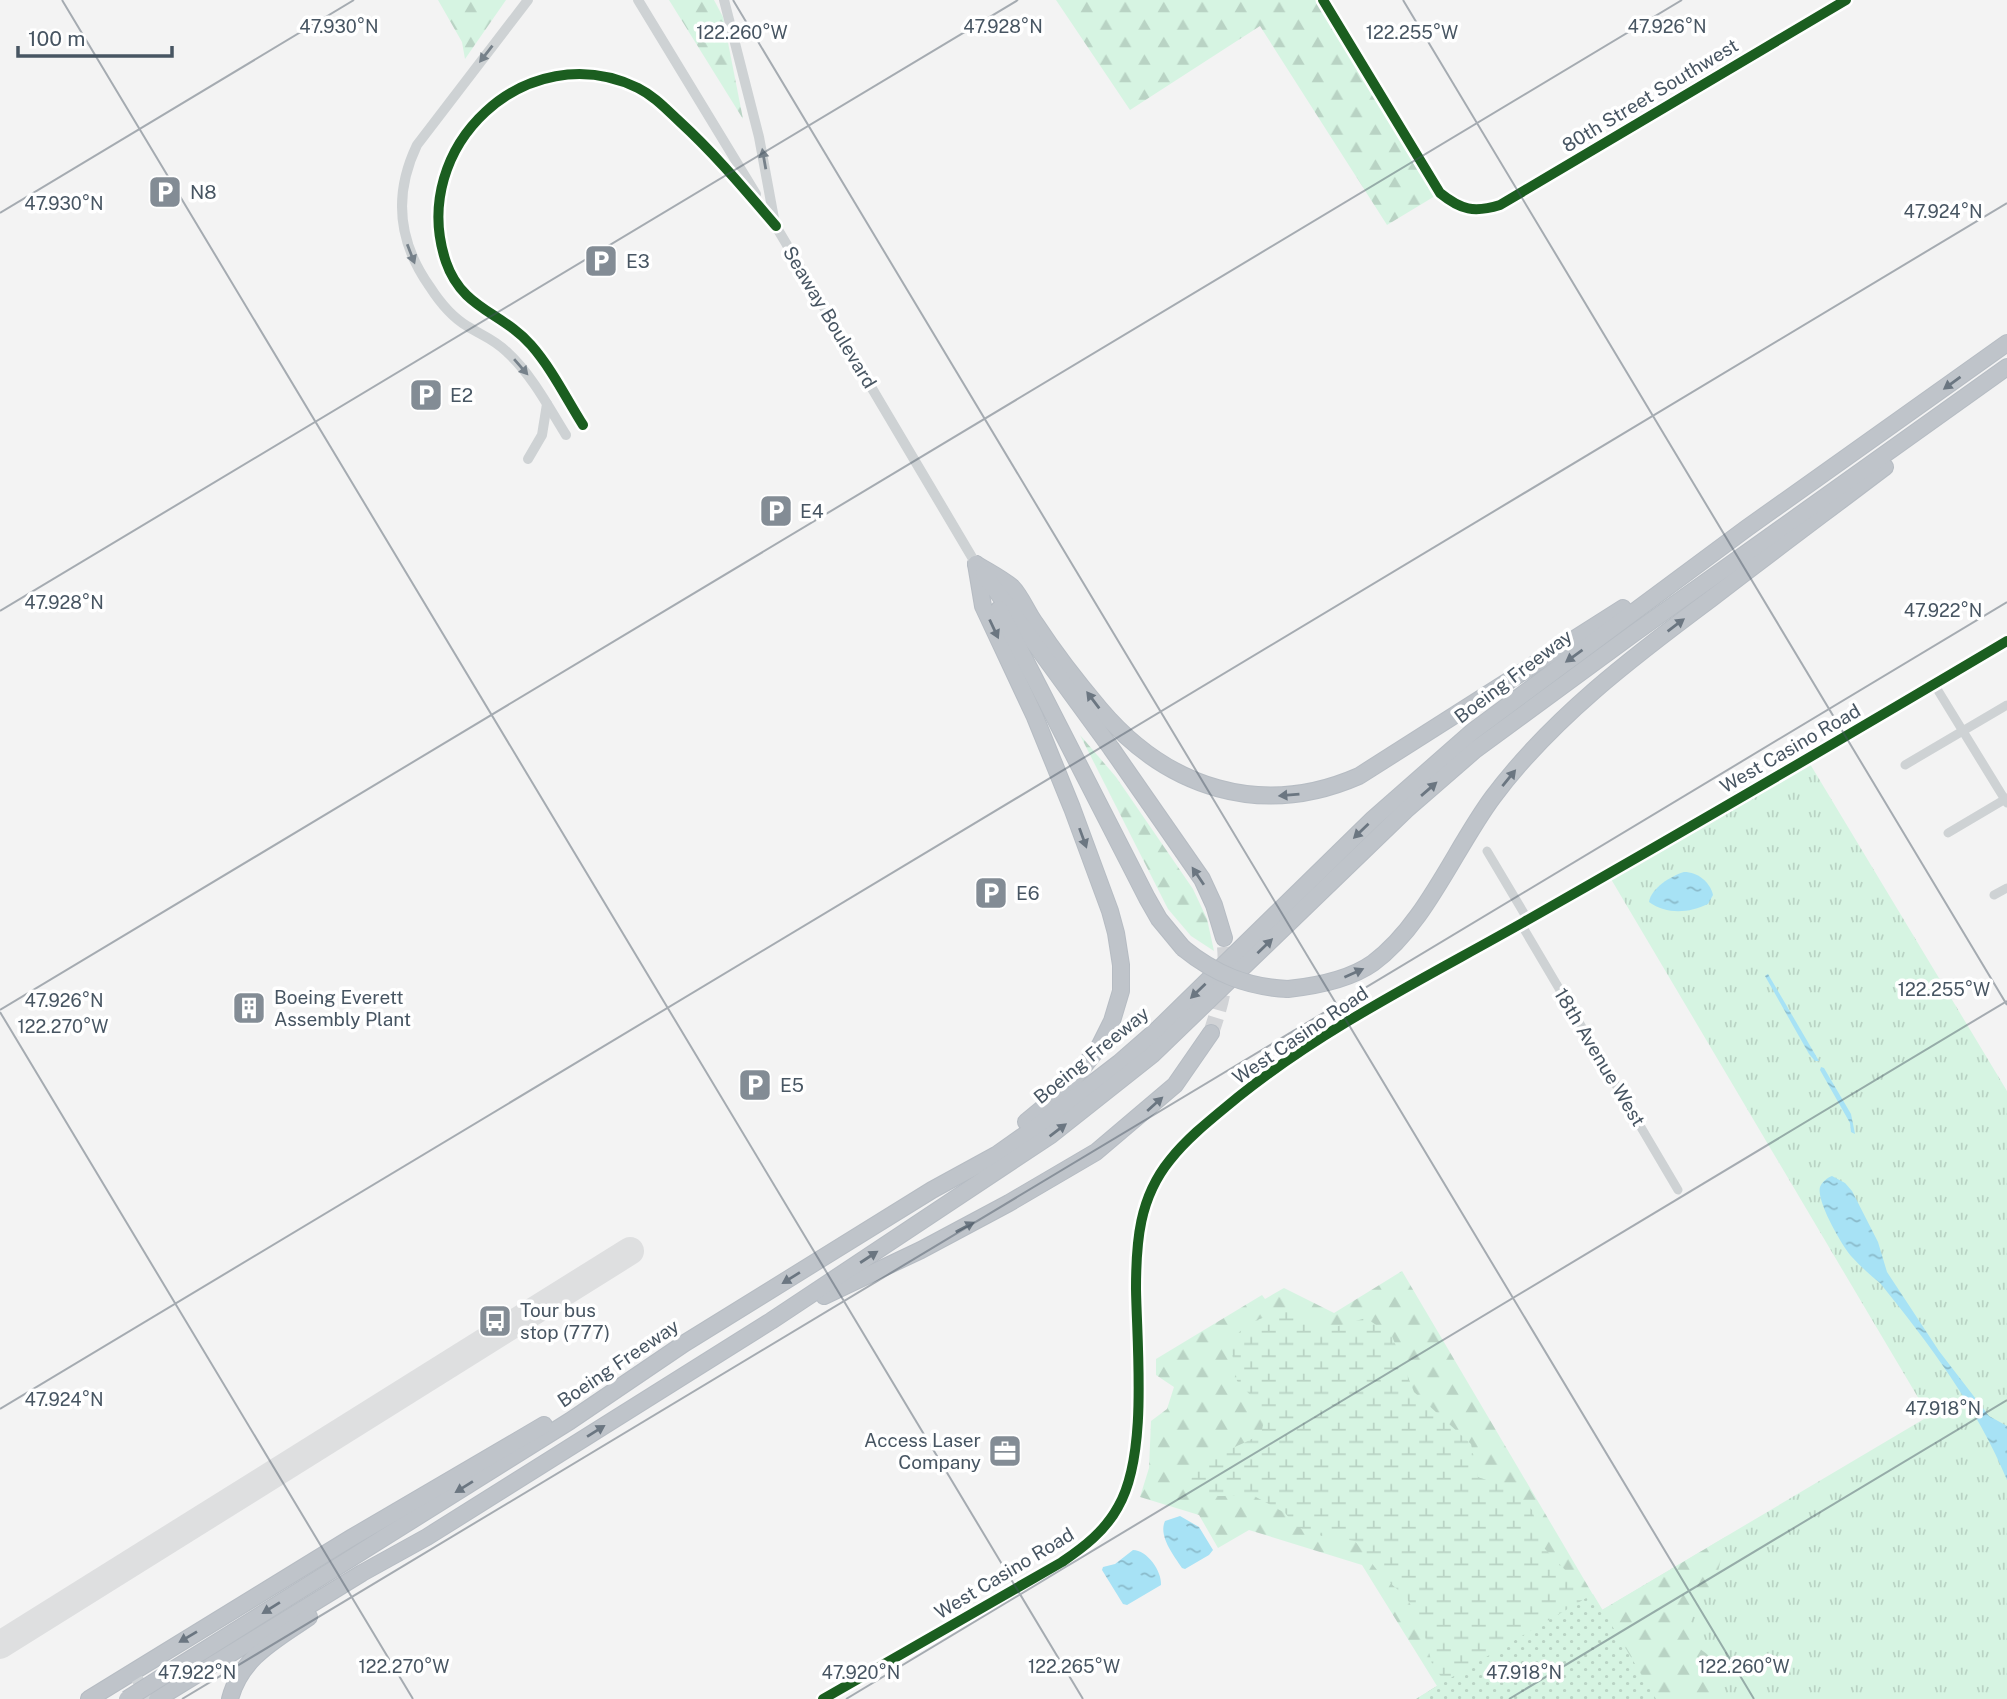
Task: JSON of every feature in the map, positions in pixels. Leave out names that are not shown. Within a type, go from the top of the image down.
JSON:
[{"type":"highway","name":"Boeing Freeway","points":[[157,1699],[181,1675],[685,1343],[932,1190],[996,1155],[1074,1099],[1119,1063],[1195,994],[1373,819],[1463,740],[1747,528],[2007,343]]},
{"type":"highway","name":"Boeing Freeway","points":[[127,1699],[181,1675],[427,1537],[771,1321],[1051,1135],[1114,1087],[1185,1024],[1406,810],[1475,750],[2007,367]]},
{"type":"highway","points":[[976,564],[1159,919],[1183,948],[1213,970],[1236,980],[1256,986],[1288,989],[1318,985],[1371,965],[1391,948],[1412,925],[1492,798],[1545,738],[1590,695],[1654,641],[2007,374]]},
{"type":"highway","points":[[976,564],[1013,588],[1035,624],[1100,710],[1150,756],[1173,771],[1213,787],[1257,796],[1281,796],[1333,788],[1359,776],[1747,528]]},
{"type":"highway","points":[[976,564],[1111,748],[1202,879],[1214,905],[1224,938]]},
{"type":"highway","points":[[932,1190],[1066,1089],[1099,1047],[1112,1021],[1121,991],[1121,965],[1110,911],[1035,716],[983,606],[976,564]]},
{"type":"highway","points":[[771,1321],[921,1250],[1049,1181],[1096,1152],[1175,1086],[1210,1033]]},
{"type":"highway","points":[[89,1699],[351,1538],[685,1343]]},
{"type":"highway","points":[[230,1699],[234,1684],[245,1665],[258,1652],[427,1537]]},
{"type":"main road","points":[[132,1672],[151,1699]]},
{"type":"street","points":[[528,0],[418,145],[406,172],[402,190],[402,214],[410,254],[416,268],[440,302],[466,326],[488,336],[506,350],[526,372],[566,435]]},
{"type":"street","name":"Seaway Boulevard","points":[[638,0],[776,226],[976,564]]},
{"type":"street","points":[[724,0],[760,136],[776,226]]},
{"type":"street","points":[[1323,0],[1440,192],[1454,204],[1468,209]]},
{"type":"street","name":"80th Street Southwest","points":[[1468,209],[1482,210],[1500,205],[1846,0]]},
{"type":"street","points":[[583,425],[528,342],[500,319],[471,301],[453,278],[445,259],[438,225],[441,188],[454,152],[477,119],[503,97],[548,78],[584,75],[620,81],[653,96],[727,167],[776,226]]},
{"type":"street","points":[[528,459],[542,435],[547,404]]},
{"type":"street","name":"West Casino Road","points":[[823,1699],[1062,1562],[1093,1539],[1119,1507],[1129,1482],[1137,1448],[1136,1247],[1143,1212],[1153,1184],[1185,1143],[1262,1077],[1366,1011],[1525,922],[2007,641]]},
{"type":"street","points":[[1934,684],[2006,800],[1948,833]]},
{"type":"street","points":[[1905,765],[2007,705]]},
{"type":"street","name":"18th Avenue West","points":[[1487,850],[1525,922],[1678,1190]]},
{"type":"street","points":[[1994,895],[2007,888]]},
{"type":"green space","points":[[438,0],[506,0],[465,59],[462,42]]},
{"type":"green space","points":[[669,0],[714,0],[723,17],[743,119]]},
{"type":"green space","points":[[1056,0],[1316,0],[1440,193],[1387,225],[1260,26],[1130,110]]},
{"type":"green space","points":[[1080,735],[1116,777],[1193,889],[1207,919],[1214,951],[1191,936],[1168,909]]},
{"type":"green space","points":[[1807,759],[2007,1091],[2007,1699],[1686,1699],[1602,1610],[1929,1416],[1608,874]]},
{"type":"green space","points":[[1402,1271],[1602,1610],[1727,1536],[1716,1579],[1690,1610],[1692,1643],[1711,1657],[1723,1699],[1416,1699],[1437,1686],[1362,1565],[1249,1530],[1218,1548],[1199,1515],[1140,1497],[1149,1468],[1151,1421],[1167,1409],[1174,1387],[1156,1375],[1156,1359],[1262,1295],[1265,1299],[1284,1288],[1334,1313]]},
{"type":"green space","points":[[1288,1308],[1328,1329],[1366,1318],[1392,1336],[1414,1392],[1471,1444],[1478,1477],[1513,1489],[1532,1510],[1544,1548],[1572,1577],[1594,1629],[1455,1696],[1432,1664],[1422,1625],[1406,1597],[1380,1574],[1355,1541],[1322,1536],[1297,1527],[1285,1513],[1254,1496],[1205,1496],[1186,1486],[1210,1460],[1261,1434],[1266,1412],[1237,1381],[1230,1342],[1247,1324]]},
{"type":"green space","points":[[1593,1594],[1656,1699],[1416,1699],[1437,1686]]},
{"type":"water","points":[[1684,872],[1699,876],[1709,886],[1713,895],[1708,904],[1693,909],[1671,911],[1649,902],[1653,892],[1662,883]]},
{"type":"water","points":[[1768,974],[1819,1061],[1815,1061],[1809,1054],[1765,976]]},
{"type":"water","points":[[1821,1067],[1851,1114],[1855,1134],[1851,1132],[1850,1123],[1820,1070]]},
{"type":"water","points":[[1832,1176],[1845,1183],[1852,1191],[1878,1242],[1887,1272],[1939,1351],[1989,1416],[2007,1426],[2007,1480],[1982,1428],[1951,1377],[1898,1305],[1880,1283],[1851,1256],[1836,1233],[1820,1194],[1822,1183]]},
{"type":"water","points":[[1180,1516],[1199,1527],[1213,1550],[1185,1569],[1171,1552],[1163,1527],[1165,1521]]},
{"type":"water","points":[[1133,1550],[1153,1562],[1161,1585],[1127,1605],[1123,1604],[1102,1570]]},
{"type":"taxiway","points":[[0,1645],[630,1251]]},
{"type":"tunnel","points":[[1211,1033],[1224,987],[1224,938]]},
{"type":"cycle path","points":[[1323,0],[1440,193],[1461,206],[1475,209],[1500,205],[1846,0]]},
{"type":"cycle path","points":[[583,425],[539,354],[520,334],[472,300],[453,278],[446,262],[438,219],[444,179],[460,142],[486,112],[518,89],[556,76],[596,75],[638,88],[660,103],[692,134],[776,226]]},
{"type":"cycle path","points":[[823,1699],[1062,1562],[1093,1538],[1113,1516],[1127,1485],[1134,1460],[1137,1431],[1139,1371],[1136,1272],[1141,1221],[1160,1175],[1177,1151],[1202,1127],[1271,1072],[1341,1025],[1706,818],[2007,641]]},
{"type":"place","name":"N8","points":[[165,192]]},
{"type":"place","name":"E3","points":[[601,261]]},
{"type":"place","name":"E2","points":[[426,395]]},
{"type":"place","name":"E4","points":[[776,511]]},
{"type":"place","name":"E6","points":[[991,893]]},
{"type":"place","name":"Boeing Everett Assembly Plant","points":[[249,1008]]},
{"type":"place","name":"E5","points":[[755,1085]]},
{"type":"place","name":"Tour bus stop (777)","points":[[495,1321]]},
{"type":"place","name":"Access Laser Company","points":[[1005,1451]]}]
